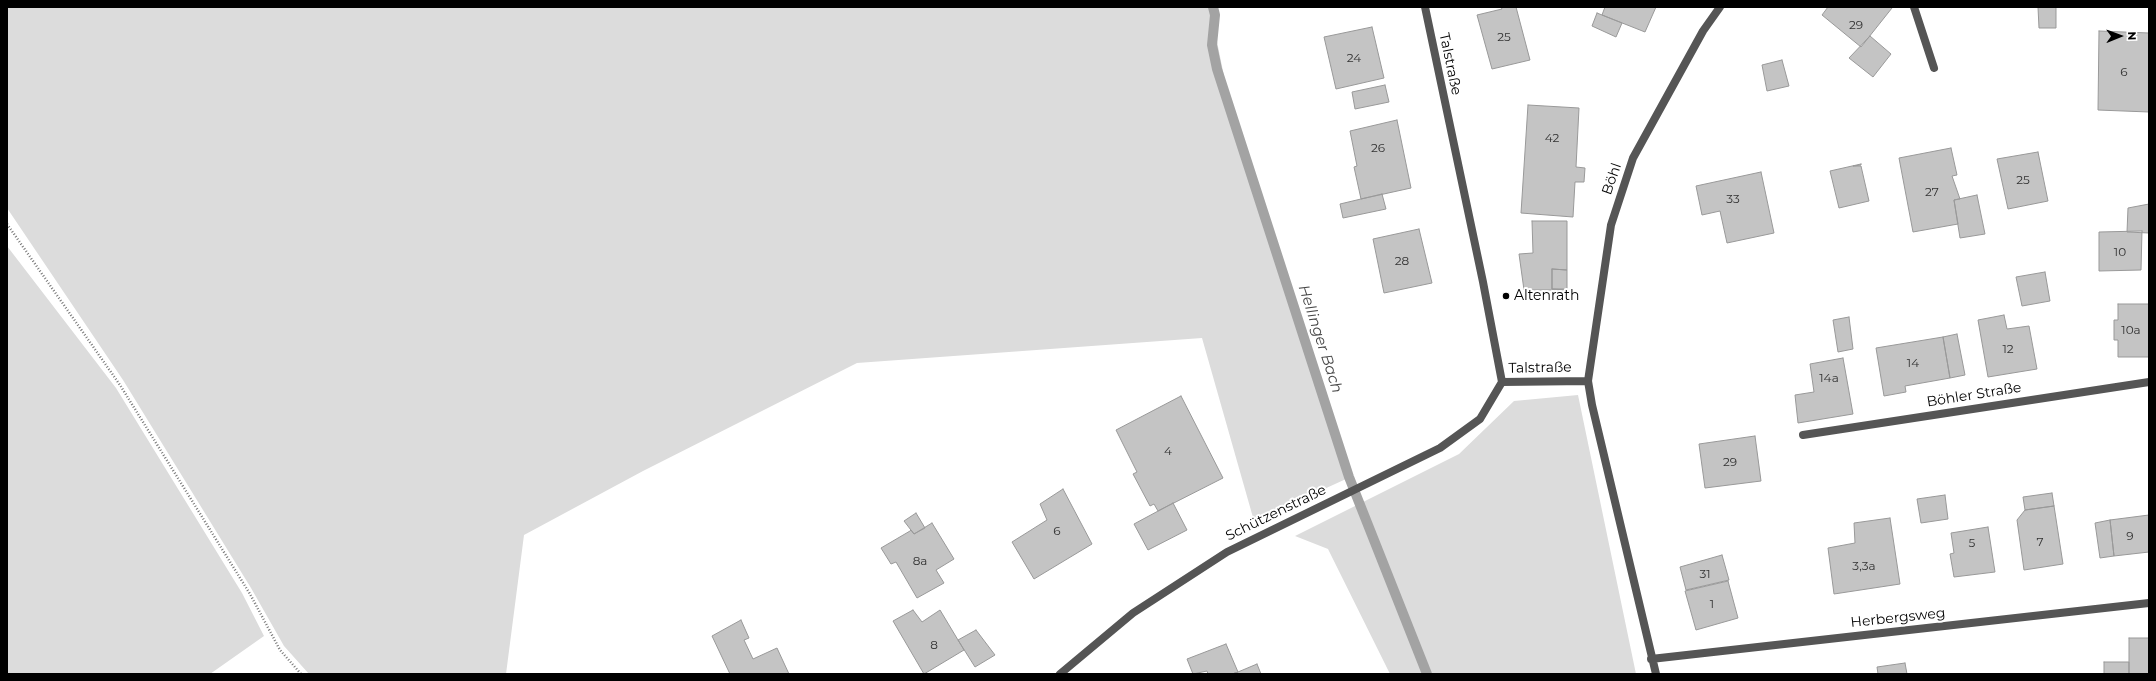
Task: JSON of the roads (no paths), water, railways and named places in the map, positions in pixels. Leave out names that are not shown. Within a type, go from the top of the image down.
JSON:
[{"type":"street","name":"Talstraße","points":[[1424,7],[1502,382],[1588,381],[1592,405],[1656,674]]},
{"type":"street","name":"Böhl","points":[[1588,381],[1611,225],[1633,158],[1703,31],[1720,7]]},
{"type":"street","points":[[1914,7],[1934,68]]},
{"type":"street","name":"Schützenstraße","points":[[1060,674],[1133,613],[1227,552],[1440,448],[1480,419],[1502,382]]},
{"type":"street","name":"Böhler Straße","points":[[1803,435],[2149,382]]},
{"type":"street","name":"Herbergsweg","points":[[1651,658],[2149,603]]},
{"type":"waterway","name":"Hellinger Bach","points":[[1213,7],[1215,15],[1212,45],[1217,69],[1349,477],[1427,674]]},
{"type":"place","name":"Altenrath","points":[[1506,296]]}]
